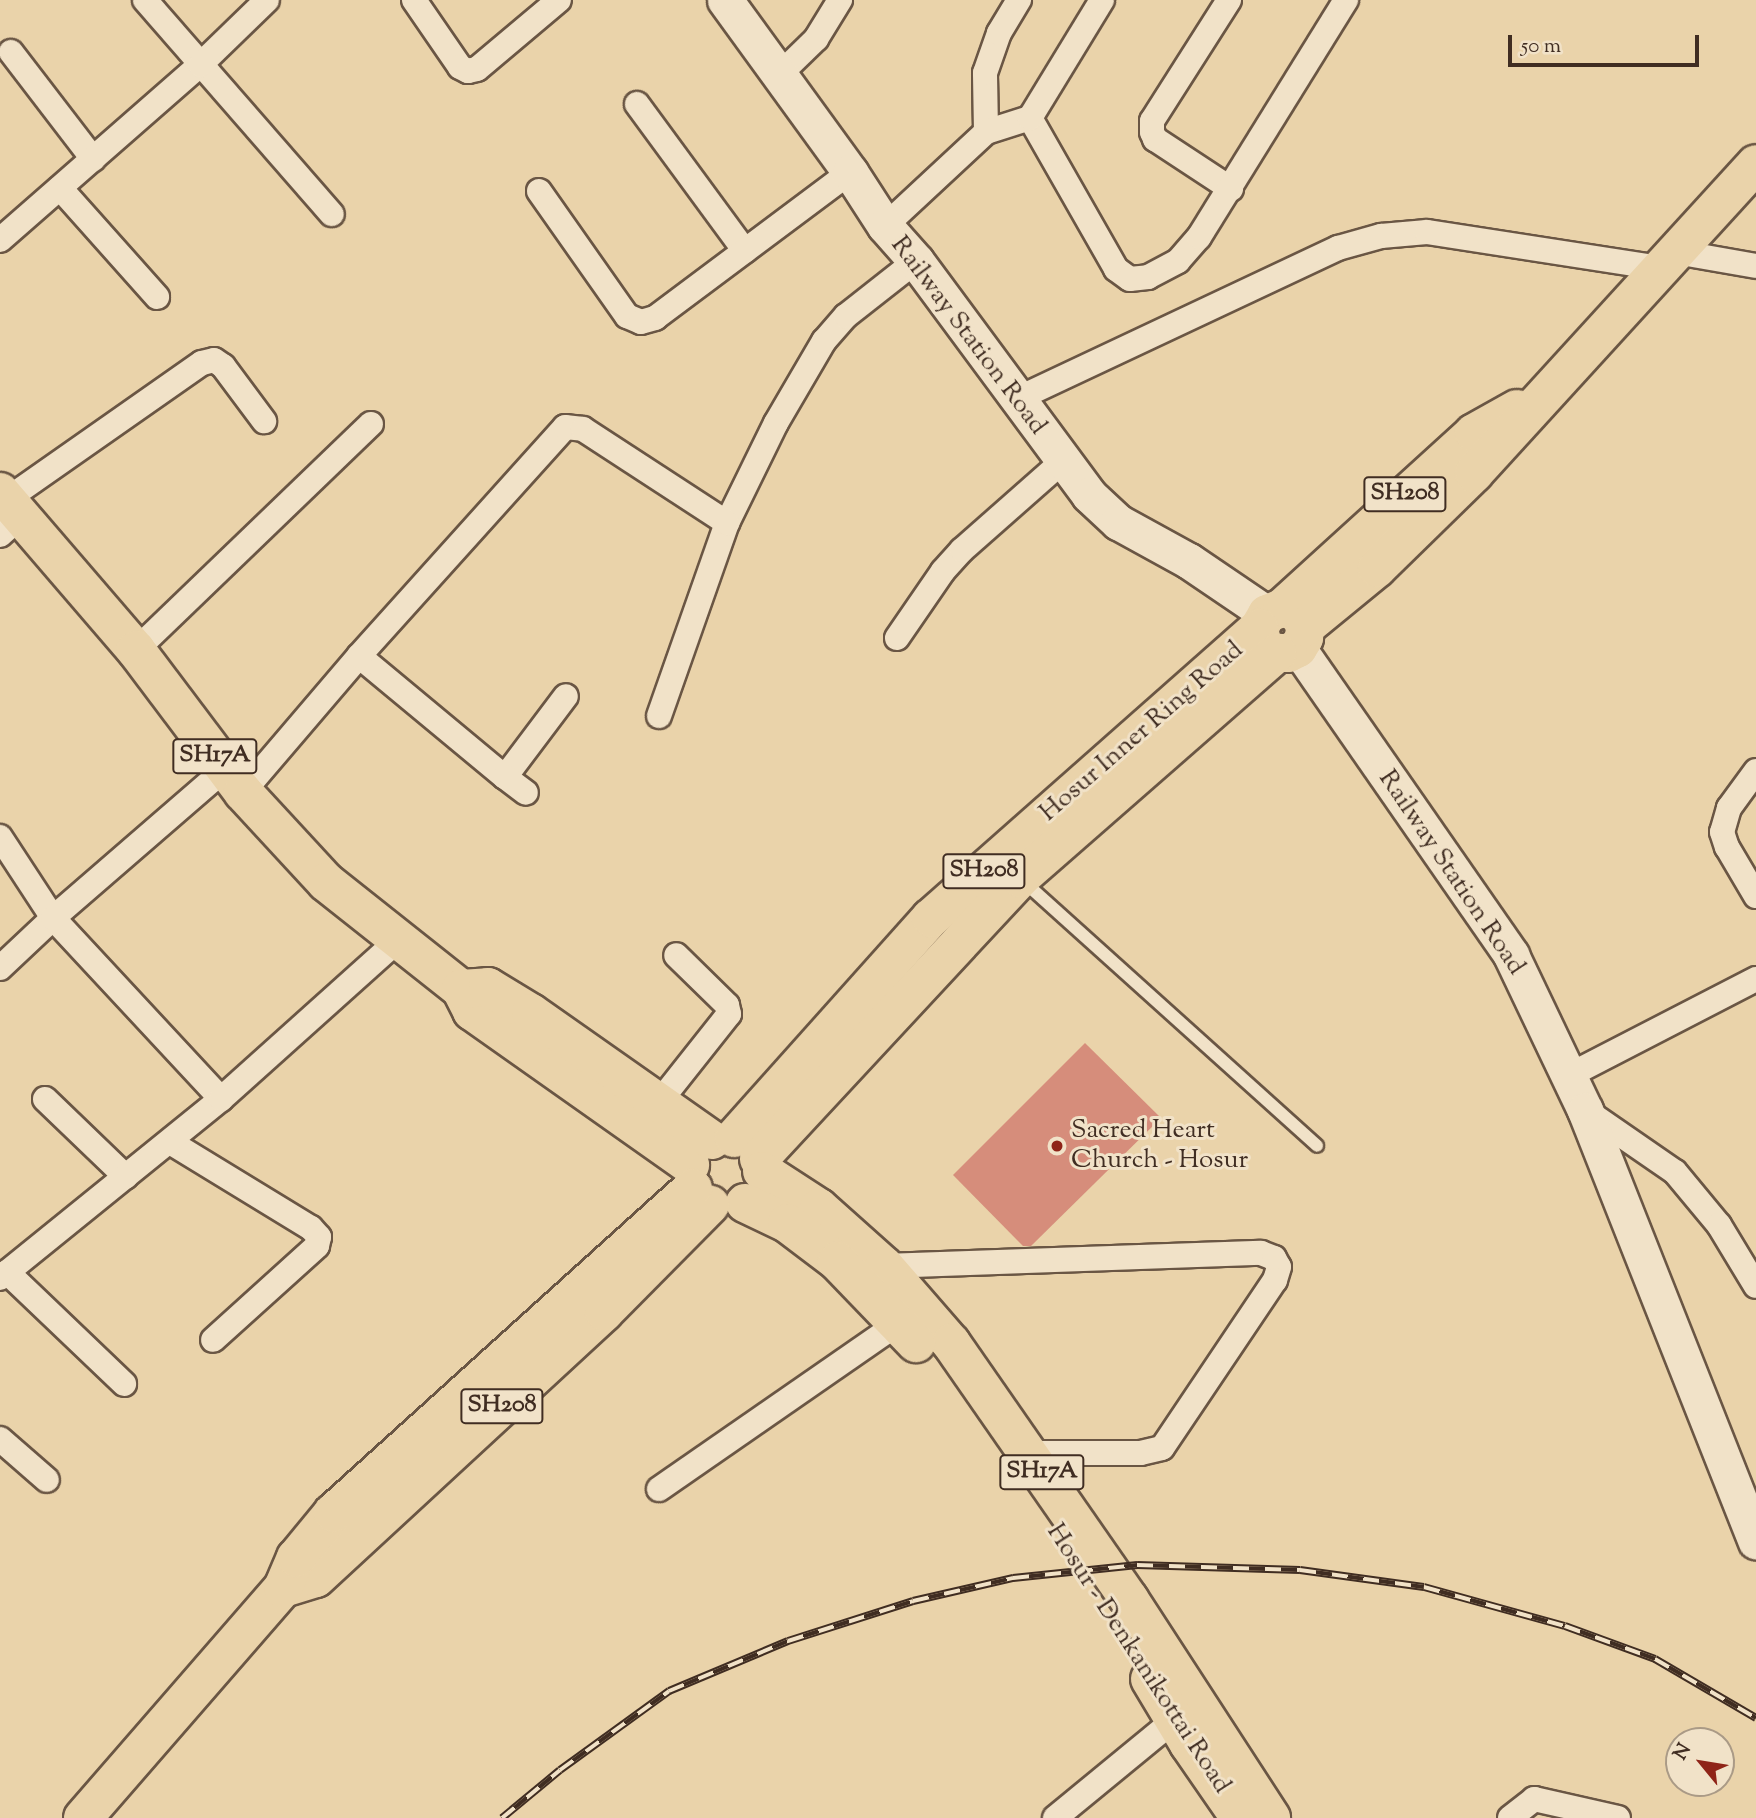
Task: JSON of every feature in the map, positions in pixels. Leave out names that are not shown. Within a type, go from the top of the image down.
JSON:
[{"type":"main road","name":"Railway Station Road","points":[[725,0],[850,172],[885,226],[916,261],[1089,495],[1118,522],[1189,561],[1281,630],[1511,955],[1585,1110],[1756,1541]]},
{"type":"main road","name":"Hosur Inner Ring Road","points":[[726,1171],[931,918],[1281,630],[1377,568],[1474,473],[1756,164]]},
{"type":"main road","name":"Hosur - Denkanikottai Road","points":[[7,511],[136,650],[234,780],[326,882],[461,989],[472,1011],[726,1171],[820,1208],[884,1266],[951,1343],[1029,1453],[1185,1710],[1240,1818]]},
{"type":"main road","name":"Hosur Inner Ring Road","points":[[83,1818],[283,1588],[296,1558],[333,1513],[726,1171],[1020,878],[1281,630]]},
{"type":"main road","name":"Hosur - Denkanikottai Road","points":[[461,989],[488,987],[660,1101],[726,1171],[786,1223],[837,1261],[899,1324],[934,1362],[1042,1508],[1185,1710],[1271,1818]]},
{"type":"street","points":[[145,0],[332,214]]},
{"type":"street","points":[[0,240],[200,65],[267,0]]},
{"type":"street","points":[[414,0],[460,66],[468,71],[477,69],[559,0]]},
{"type":"street","points":[[779,75],[816,38],[840,0]]},
{"type":"street","points":[[986,132],[985,73],[999,33],[1018,0]]},
{"type":"street","points":[[885,226],[986,132],[1030,118],[1102,0]]},
{"type":"street","points":[[1229,0],[1153,121],[1152,132],[1155,139],[1231,189]]},
{"type":"street","points":[[1030,118],[1116,270],[1130,279],[1148,277],[1178,261],[1199,237],[1346,0]]},
{"type":"street","points":[[11,52],[93,159]]},
{"type":"street","points":[[637,104],[745,251]]},
{"type":"street","points":[[539,191],[627,316],[641,322],[655,318],[850,172]]},
{"type":"street","points":[[60,188],[157,297]]},
{"type":"street","points":[[1017,399],[1338,248],[1381,236],[1427,232],[1668,260],[1756,266]]},
{"type":"street","points":[[659,716],[727,523],[776,423],[824,341],[846,316],[916,261]]},
{"type":"street","points":[[7,511],[202,363],[214,360],[223,366],[264,421]]},
{"type":"street","points":[[136,650],[371,424]]},
{"type":"street","points":[[0,968],[52,918],[234,780],[359,656],[565,427],[583,429],[727,523]]},
{"type":"street","points":[[897,638],[943,571],[962,550],[1063,461]]},
{"type":"street","points":[[359,656],[526,793]]},
{"type":"street","points":[[505,776],[566,696]]},
{"type":"street","points":[[1756,772],[1729,808],[1722,832],[1727,847],[1756,896]]},
{"type":"street","points":[[0,837],[52,918],[221,1099]]},
{"type":"street","points":[[124,1384],[3,1275],[221,1099],[398,940]]},
{"type":"street","points":[[660,1101],[729,1014],[727,1005],[676,955]]},
{"type":"street","points":[[1570,1075],[1756,978]]},
{"type":"street","points":[[45,1099],[126,1177]]},
{"type":"street","points":[[1585,1110],[1675,1172],[1719,1225],[1753,1276],[1756,1286]]},
{"type":"street","points":[[170,1142],[311,1228],[319,1237],[317,1246],[213,1340]]},
{"type":"street","points":[[884,1266],[1261,1253],[1274,1258],[1279,1267],[1275,1280],[1162,1448],[1141,1453],[1029,1453]]},
{"type":"street","points":[[659,1489],[899,1324]]},
{"type":"street","points":[[0,1439],[47,1480]]},
{"type":"street","points":[[1055,1818],[1185,1710]]},
{"type":"street","points":[[1510,1818],[1534,1799],[1618,1818]]},
{"type":"lane","points":[[1020,878],[1317,1146]]},
{"type":"building","name":"Sacred Heart Church - Hosur","points":[[1085,1043],[1161,1118],[1031,1246],[1023,1246],[953,1175]]},
{"type":"railway","points":[[502,1818],[560,1770],[669,1691],[788,1641],[913,1601],[1013,1578],[1137,1565],[1300,1570],[1424,1587],[1565,1626],[1655,1659],[1756,1718]]},
{"type":"place","name":"Sacred Heart Church - Hosur","points":[[1057,1146]]}]
